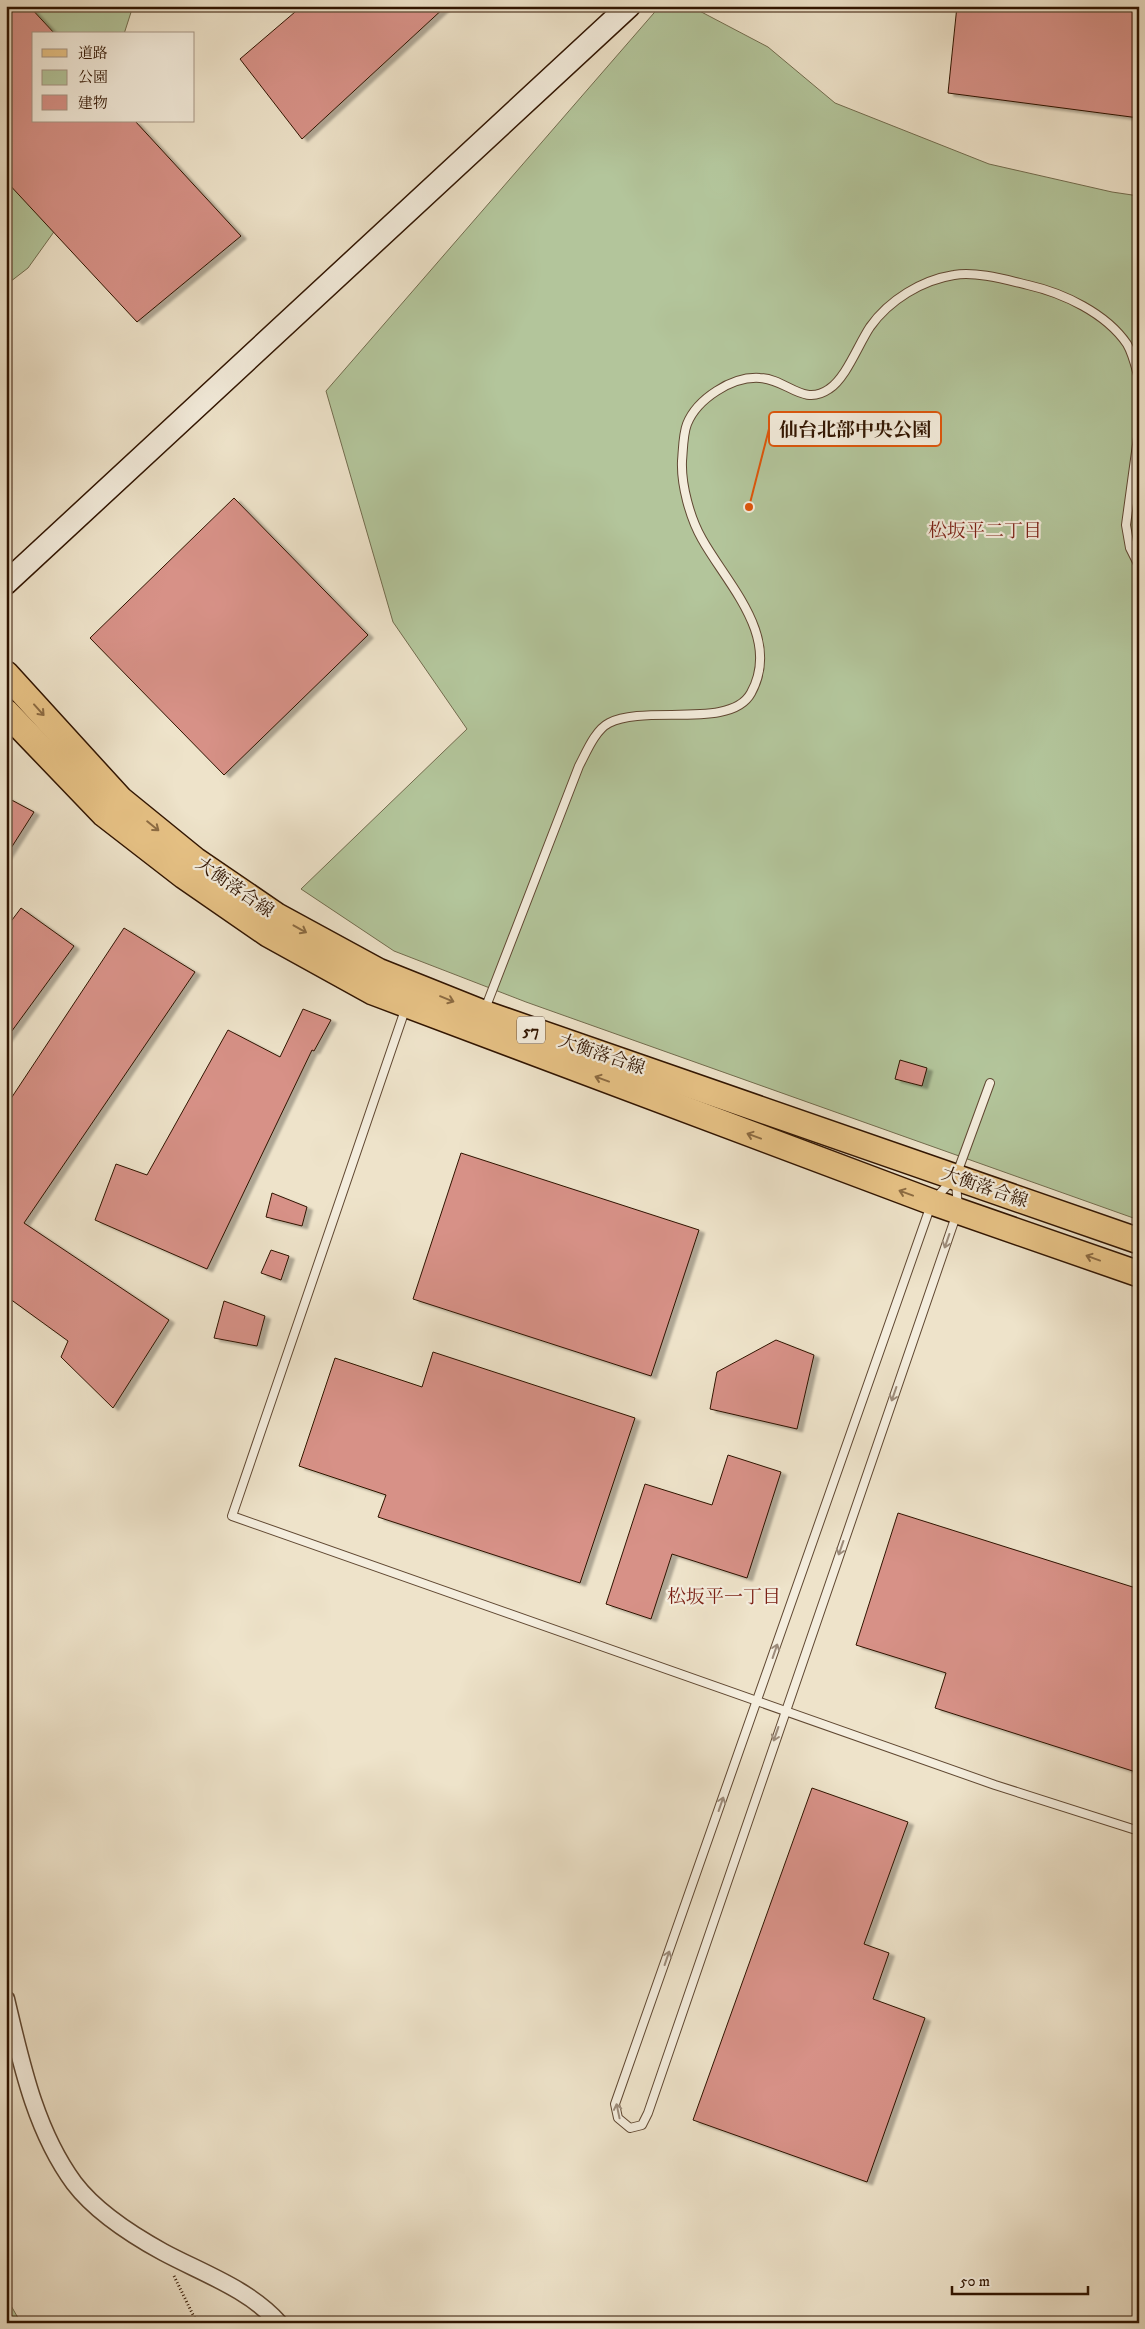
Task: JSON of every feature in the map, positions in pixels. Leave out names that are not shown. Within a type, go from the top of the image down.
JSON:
[{"type":"main road","name":"大衡落合線","points":[[6,674],[120,799],[195,860],[277,916],[378,971],[483,1013],[1139,1241]]},
{"type":"main road","name":"大衡落合線","points":[[6,712],[104,814],[184,876],[268,934],[373,992],[932,1202],[1139,1274]]},
{"type":"street","points":[[6,583],[629,6]]},
{"type":"street","points":[[6,1999],[23,2070],[55,2152],[74,2183],[102,2212],[162,2252],[227,2284],[272,2314],[279,2323]]},
{"type":"lane","points":[[483,1013],[579,766],[590,746],[607,724],[644,715],[714,714],[732,709],[750,697],[758,678],[759,653],[756,632],[749,614],[700,536],[686,491],[682,464],[687,425],[702,400],[734,382],[758,378],[779,381],[799,393],[814,397],[831,388],[850,362],[870,326],[890,306],[918,286],[956,274],[997,277],[1033,286],[1099,315],[1127,345],[1139,380]]},
{"type":"lane","points":[[1139,430],[1126,524],[1130,548],[1139,566]]},
{"type":"lane","points":[[407,1006],[232,1516],[995,1785],[1139,1831]]},
{"type":"lane","points":[[956,1176],[958,1210],[784,1710],[648,2113],[642,2125],[630,2128],[618,2118],[615,2104],[932,1202],[956,1176],[990,1083]]},
{"type":"path","points":[[162,2252],[197,2323]]},
{"type":"green space","points":[[6,6],[133,6],[125,32],[32,32],[32,122],[34,122],[71,208],[28,268],[6,285]]},
{"type":"green space","points":[[660,6],[690,6],[768,47],[835,103],[989,164],[1112,192],[1139,196],[1139,1220],[526,1002],[394,951],[301,889],[467,729],[393,622],[326,391]]},
{"type":"green space","points":[[6,2297],[21,2323],[6,2323]]},
{"type":"building","points":[[6,6],[29,6],[53,32],[32,32],[32,122],[136,122],[241,236],[137,322],[6,181]]},
{"type":"building","points":[[302,6],[446,6],[302,139],[240,59]]},
{"type":"building","points":[[957,6],[1139,6],[1139,118],[948,93]]},
{"type":"building","points":[[234,498],[368,635],[224,775],[90,638]]},
{"type":"building","points":[[6,797],[34,812],[6,856]]},
{"type":"building","points":[[21,908],[74,946],[6,1039],[6,928]]},
{"type":"building","points":[[124,928],[195,972],[24,1223],[169,1320],[113,1408],[61,1357],[68,1341],[6,1296],[6,1106]]},
{"type":"building","points":[[303,1009],[331,1020],[314,1051],[312,1050],[207,1269],[95,1220],[116,1164],[147,1175],[228,1030],[280,1057]]},
{"type":"building","points":[[900,1060],[927,1068],[922,1086],[895,1079]]},
{"type":"building","points":[[461,1153],[699,1230],[651,1376],[413,1299]]},
{"type":"building","points":[[272,1193],[307,1207],[302,1226],[266,1217]]},
{"type":"building","points":[[271,1250],[289,1256],[281,1280],[261,1273]]},
{"type":"building","points":[[224,1301],[265,1316],[257,1346],[214,1338]]},
{"type":"building","points":[[776,1340],[814,1355],[797,1429],[710,1409],[717,1372]]},
{"type":"building","points":[[433,1352],[635,1418],[580,1583],[378,1517],[386,1495],[299,1466],[335,1358],[422,1387]]},
{"type":"building","points":[[728,1455],[781,1472],[747,1578],[672,1554],[651,1619],[606,1604],[645,1484],[712,1505]]},
{"type":"building","points":[[898,1513],[1139,1589],[1139,1773],[935,1708],[946,1673],[856,1645]]},
{"type":"building","points":[[812,1788],[908,1822],[864,1944],[889,1953],[873,1999],[925,2018],[867,2182],[693,2120]]},
{"type":"place","name":"仙台北部中央公園","points":[[749,507]]},
{"type":"district","name":"松坂平二丁目","points":[[985,530]]},
{"type":"district","name":"松坂平一丁目","points":[[724,1596]]}]
